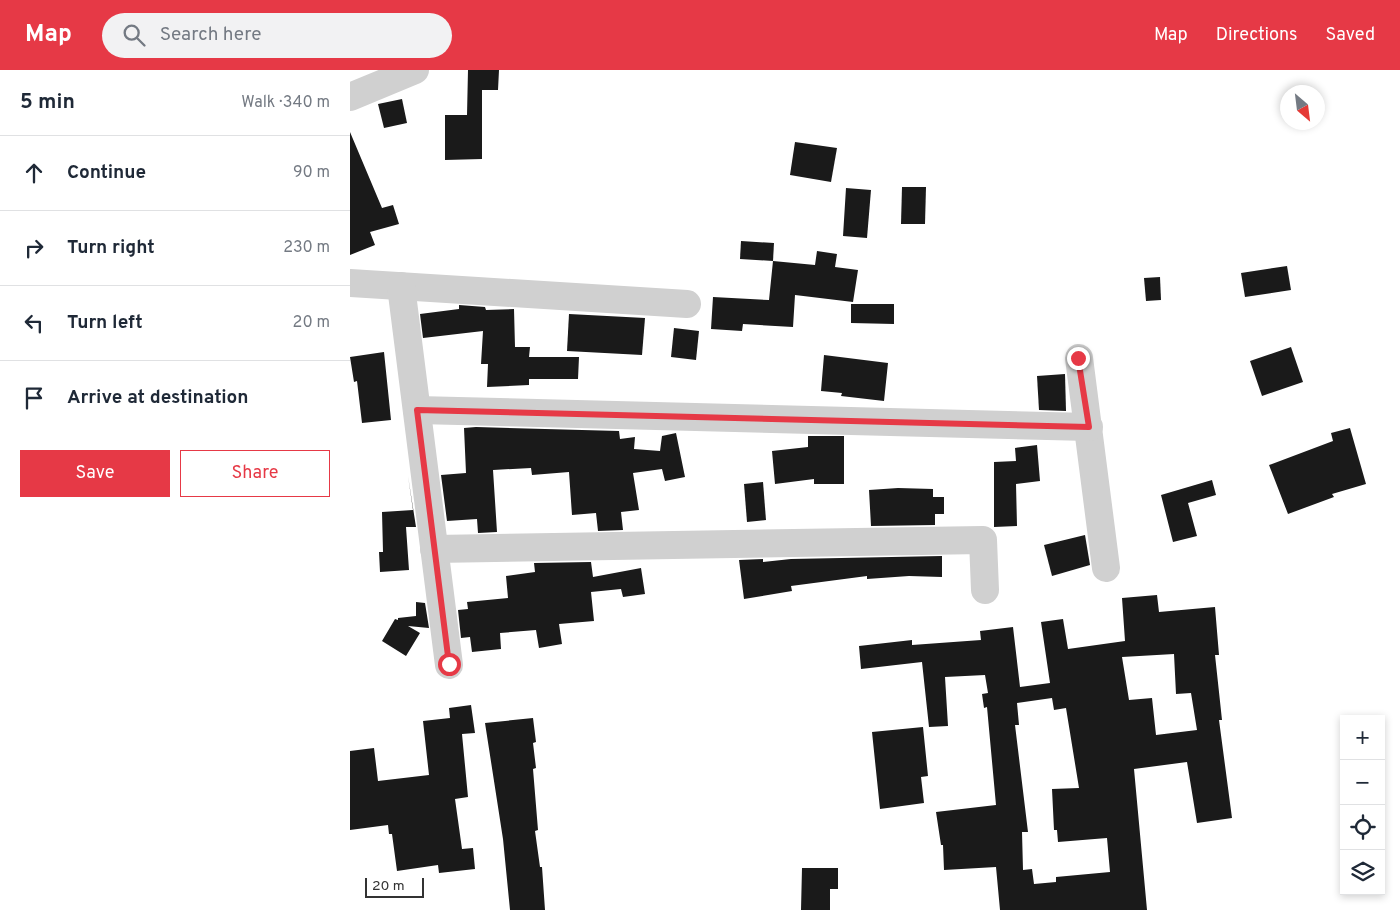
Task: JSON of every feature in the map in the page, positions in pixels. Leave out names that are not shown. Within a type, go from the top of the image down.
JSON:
[{"type":"street","points":[[350,97],[414,70]]},
{"type":"street","points":[[350,283],[687,304]]},
{"type":"street","points":[[401,286],[449,664]]},
{"type":"street","points":[[1078,358],[1089,427],[1106,568]]},
{"type":"street","points":[[417,410],[1089,427]]},
{"type":"street","points":[[434,549],[983,540],[985,590]]},
{"type":"building","points":[[468,70],[499,70],[498,90],[482,90],[482,159],[445,160],[445,115],[467,115]]},
{"type":"building","points":[[402,99],[407,123],[384,128],[378,104]]},
{"type":"building","points":[[350,132],[382,208],[393,205],[399,224],[370,232],[375,245],[350,255]]},
{"type":"building","points":[[795,142],[837,148],[831,182],[790,175]]},
{"type":"building","points":[[902,187],[926,187],[925,224],[901,224]]},
{"type":"building","points":[[846,188],[871,190],[867,238],[843,236]]},
{"type":"building","points":[[741,241],[774,243],[773,261],[740,259]]},
{"type":"building","points":[[817,251],[837,254],[835,267],[858,270],[853,302],[795,295],[793,327],[743,324],[742,331],[711,329],[713,297],[769,300],[773,261],[815,265]]},
{"type":"building","points":[[1287,266],[1291,290],[1245,297],[1241,273]]},
{"type":"building","points":[[1160,277],[1161,300],[1146,301],[1144,278]]},
{"type":"building","points":[[851,304],[894,304],[894,324],[851,323]]},
{"type":"building","points":[[459,305],[485,307],[486,310],[514,309],[515,347],[530,347],[529,357],[579,357],[578,379],[529,379],[529,385],[487,387],[488,364],[481,364],[483,331],[423,338],[420,314],[459,309]]},
{"type":"building","points":[[569,314],[645,318],[642,355],[567,351]]},
{"type":"building","points":[[674,328],[699,331],[696,360],[671,357]]},
{"type":"building","points":[[1291,347],[1303,382],[1262,396],[1250,361]]},
{"type":"building","points":[[384,352],[391,420],[362,423],[357,381],[354,382],[350,357]]},
{"type":"building","points":[[824,355],[888,363],[884,401],[841,396],[842,393],[821,391]]},
{"type":"building","points":[[1065,374],[1066,411],[1039,410],[1037,376]]},
{"type":"building","points":[[464,428],[619,431],[620,439],[635,437],[634,449],[660,451],[662,436],[676,433],[685,477],[665,481],[662,469],[633,473],[639,510],[621,512],[623,530],[598,531],[596,513],[572,515],[569,472],[532,475],[531,468],[493,470],[497,532],[478,533],[477,519],[447,521],[441,475],[466,473]]},
{"type":"building","points":[[1350,428],[1366,484],[1332,494],[1334,497],[1288,514],[1269,465],[1333,441],[1331,433]]},
{"type":"building","points":[[808,436],[844,436],[844,484],[814,484],[814,479],[775,484],[772,451],[808,447]]},
{"type":"building","points":[[1037,445],[1040,481],[1016,484],[1017,526],[994,527],[994,462],[1016,461],[1015,448]]},
{"type":"building","points":[[408,476],[416,527],[406,527],[409,570],[380,572],[379,552],[383,552],[382,512],[413,510]]},
{"type":"building","points":[[1212,480],[1216,495],[1188,503],[1197,536],[1173,542],[1161,495]]},
{"type":"building","points":[[763,482],[766,520],[747,522],[744,484]]},
{"type":"building","points":[[898,488],[933,489],[933,497],[944,497],[944,514],[935,514],[935,525],[871,526],[869,490]]},
{"type":"building","points":[[1085,535],[1090,565],[1052,576],[1044,545]]},
{"type":"building","points":[[942,556],[942,577],[909,576],[867,579],[867,576],[791,586],[792,591],[744,599],[739,560],[763,559],[763,562],[791,559]]},
{"type":"building","points":[[591,562],[593,577],[641,568],[645,594],[623,597],[621,589],[591,592],[594,621],[559,624],[562,644],[539,648],[536,630],[500,633],[501,649],[472,652],[470,637],[461,638],[458,610],[468,609],[467,602],[508,598],[506,576],[535,572],[534,563]]},
{"type":"building","points":[[1157,595],[1159,612],[1215,607],[1219,655],[1215,655],[1222,720],[1219,720],[1232,818],[1197,823],[1187,762],[1134,769],[1147,910],[1000,910],[996,867],[944,870],[943,845],[941,845],[936,812],[996,805],[987,707],[984,708],[982,694],[988,693],[985,675],[945,677],[948,726],[929,727],[922,662],[861,669],[859,646],[912,640],[912,645],[981,640],[980,631],[1013,627],[1020,687],[1050,683],[1041,622],[1063,619],[1068,649],[1125,641],[1122,598]],"holes":[[[1174,654],[1176,694],[1191,693],[1197,730],[1156,735],[1152,698],[1129,700],[1122,657]],[[1052,698],[1054,710],[1066,708],[1079,788],[1052,789],[1054,830],[1057,830],[1058,842],[1107,838],[1110,872],[1056,877],[1056,882],[1034,884],[1032,869],[1023,870],[1022,832],[1028,832],[1015,725],[1019,725],[1017,703]]]},
{"type":"building","points":[[416,602],[425,603],[429,628],[408,626],[420,633],[406,656],[382,641],[395,619],[416,616]]},
{"type":"building","points":[[471,705],[475,733],[462,734],[468,797],[455,799],[462,849],[473,848],[475,869],[439,873],[438,865],[397,871],[392,834],[389,834],[388,825],[350,830],[350,751],[374,748],[378,781],[429,775],[423,721],[450,718],[449,708]]},
{"type":"building","points":[[533,718],[536,742],[533,743],[536,768],[533,769],[538,830],[535,831],[540,867],[542,867],[545,910],[510,910],[503,839],[485,723]]},
{"type":"building","points":[[923,727],[928,776],[921,777],[924,803],[880,809],[872,732]]},
{"type":"building","points":[[802,868],[838,868],[838,889],[830,889],[830,910],[801,910]]},
{"type":"route","points":[[449,664],[417,410],[1089,427],[1078,358]]}]
